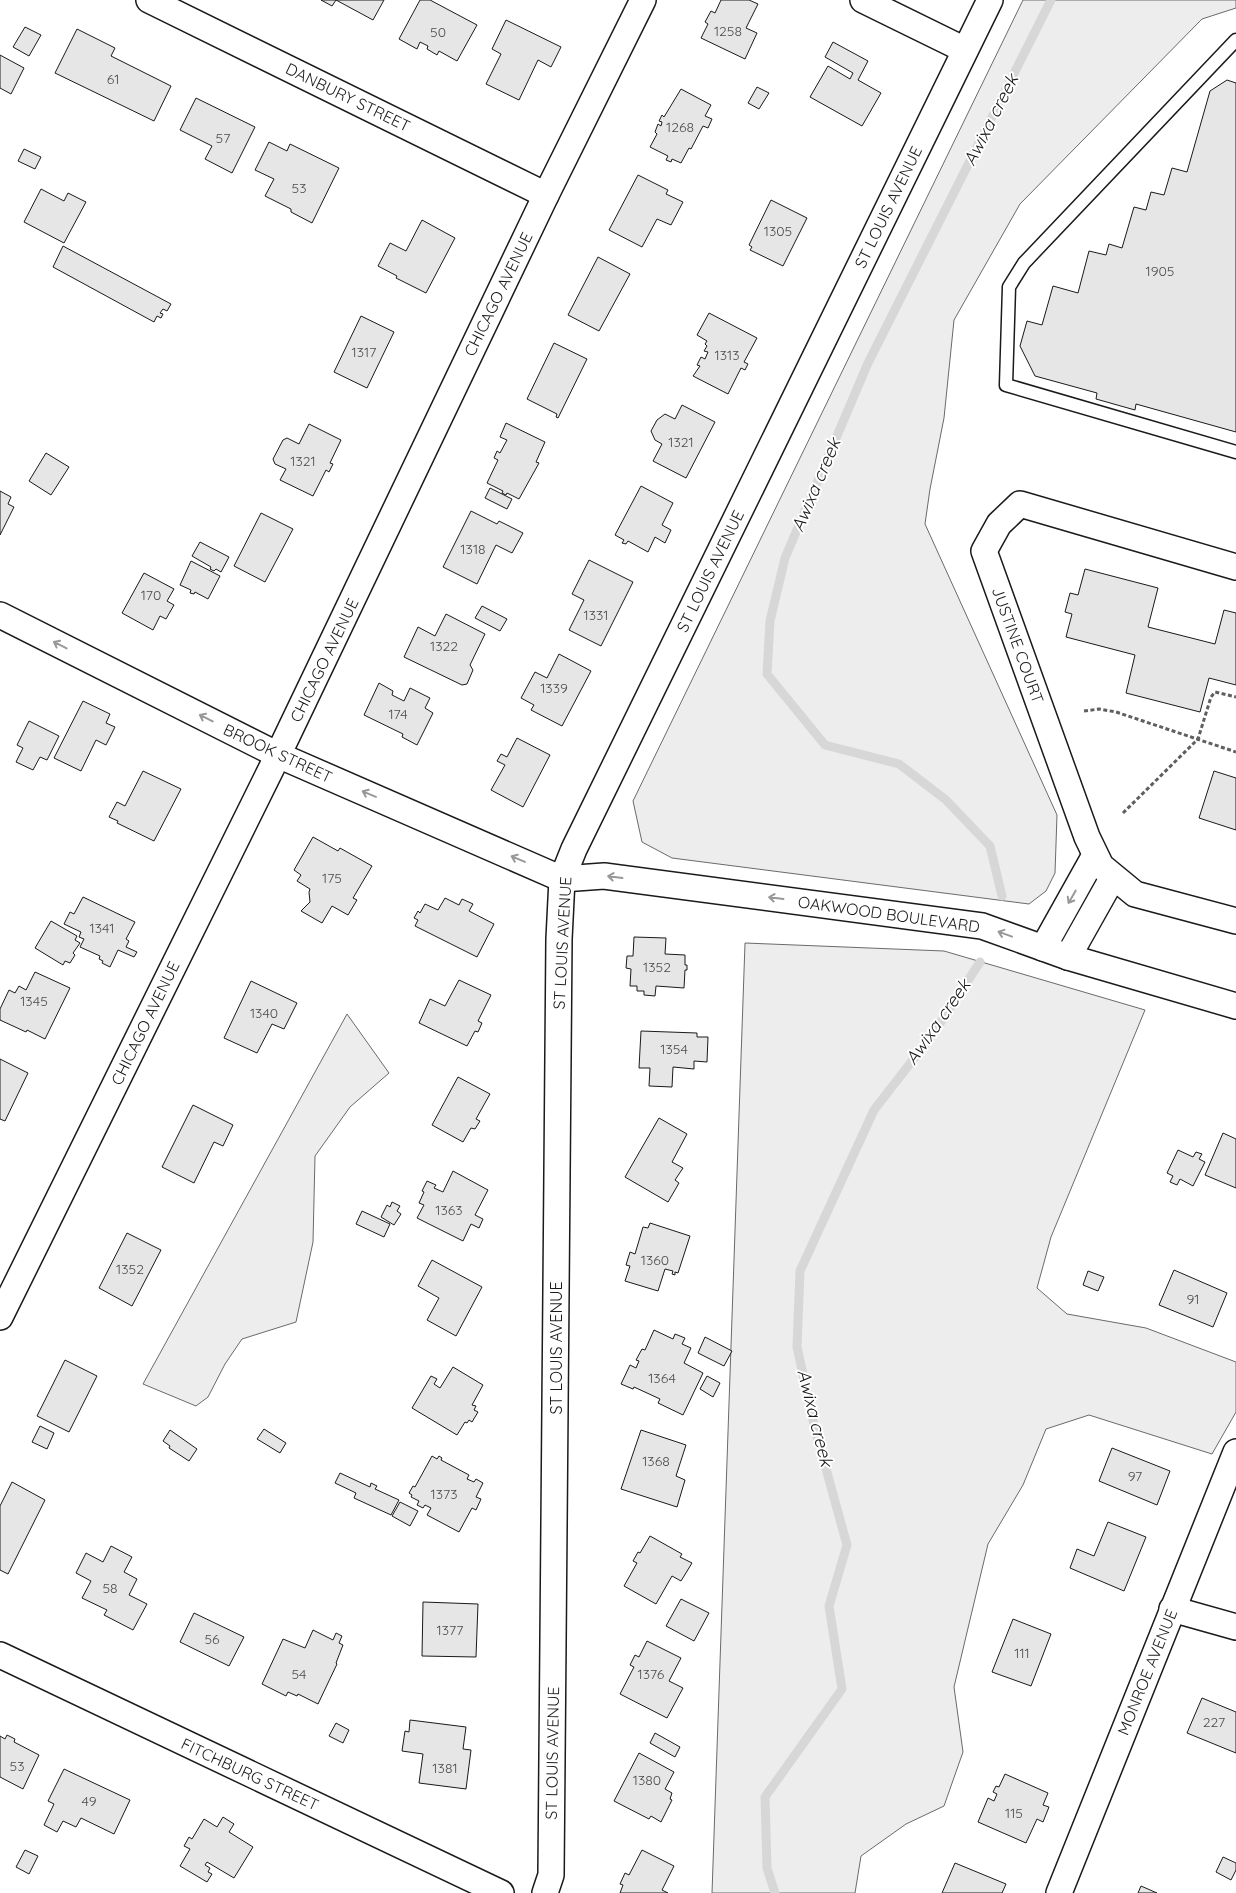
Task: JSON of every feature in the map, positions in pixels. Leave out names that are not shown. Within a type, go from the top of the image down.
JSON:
[{"type":"street","name":"DANBURY STREET","points":[[149,0],[546,194]]},
{"type":"street","name":"CHICAGO AVENUE","points":[[0,1317],[278,755],[546,194],[643,0]]},
{"type":"street","points":[[863,0],[965,50]]},
{"type":"street","name":"ST LOUIS AVENUE","points":[[546,1893],[551,1875],[556,1154],[559,939],[562,878],[574,849],[990,0]]},
{"type":"street","name":"JUSTINE COURT","points":[[1236,567],[1020,504],[998,524],[984,551],[1087,837],[1101,866],[1135,894],[1236,921]]},
{"type":"street","name":"BROOK STREET","points":[[0,615],[278,755],[562,878]]},
{"type":"street","points":[[1044,948],[1095,855]]},
{"type":"street","name":"OAKWOOD BOULEVARD","points":[[562,878],[604,876],[982,926],[1068,956],[1236,1006]]},
{"type":"street","points":[[1068,956],[1113,877]]},
{"type":"street","name":"MONROE AVENUE","points":[[1059,1893],[1236,1452]]},
{"type":"street","points":[[1172,1609],[1236,1627]]},
{"type":"street","name":"FITCHBURG STREET","points":[[0,1654],[501,1893]]},
{"type":"lane","points":[[1236,40],[1024,263],[1009,287],[1006,385],[1236,452]]},
{"type":"path","points":[[1123,813],[1198,739],[1214,692],[1236,697]]},
{"type":"path","points":[[1084,711],[1099,709],[1116,712],[1236,752]]},
{"type":"shaded area","points":[[1023,0],[1236,0],[1236,8],[1202,19],[1020,204],[954,320],[944,418],[925,524],[1057,815],[1055,873],[1046,891],[1029,904],[672,858],[642,842],[633,801]]},
{"type":"shaded area","points":[[745,943],[944,951],[1145,1010],[1051,1237],[1037,1288],[1067,1314],[1146,1328],[1236,1362],[1236,1412],[1212,1454],[1089,1415],[1046,1429],[1023,1485],[988,1544],[954,1687],[963,1752],[944,1806],[906,1824],[861,1856],[855,1893],[712,1893]]},
{"type":"shaded area","points":[[347,1014],[389,1073],[350,1107],[315,1156],[313,1242],[296,1322],[242,1339],[225,1364],[208,1397],[196,1406],[143,1384]]},
{"type":"building","points":[[321,0],[336,0],[332,6]]},
{"type":"building","points":[[336,0],[384,0],[373,20]]},
{"type":"building","points":[[420,0],[430,0],[477,25],[457,61],[439,51],[437,55],[427,49],[428,46],[420,42],[417,49],[399,39]]},
{"type":"building","points":[[721,0],[749,0],[758,4],[746,28],[757,33],[745,59],[701,38],[708,24],[705,22],[711,11],[715,13]]},
{"type":"building","points":[[506,20],[561,47],[551,67],[538,60],[519,100],[486,84],[501,54],[492,49]]},
{"type":"building","points":[[25,27],[41,35],[29,56],[13,47]]},
{"type":"building","points":[[77,29],[115,48],[111,56],[171,86],[154,121],[55,73]]},
{"type":"building","points":[[833,42],[868,61],[858,80],[881,93],[862,126],[810,97],[828,66],[850,79],[853,73],[825,57]]},
{"type":"building","points":[[0,55],[24,68],[11,94],[0,88]]},
{"type":"building","points":[[1227,80],[1236,83],[1236,432],[1136,404],[1135,410],[1096,399],[1097,393],[1035,376],[1020,346],[1027,321],[1042,325],[1053,286],[1078,293],[1089,251],[1106,255],[1109,244],[1122,248],[1134,207],[1146,210],[1151,192],[1164,195],[1172,168],[1187,172],[1210,91]]},
{"type":"building","points":[[757,87],[769,93],[759,109],[748,103]]},
{"type":"building","points":[[681,89],[711,105],[705,116],[712,119],[708,128],[703,126],[681,163],[672,159],[671,162],[666,160],[668,156],[650,147],[657,134],[655,132],[658,124],[661,126],[662,122],[659,121],[662,115],[664,117]]},
{"type":"building","points":[[196,98],[255,127],[232,173],[205,159],[212,146],[180,130]]},
{"type":"building","points":[[269,142],[287,151],[290,144],[339,168],[312,223],[291,212],[291,209],[265,196],[274,179],[255,170]]},
{"type":"building","points":[[24,149],[41,157],[35,169],[18,161]]},
{"type":"building","points":[[638,175],[668,190],[666,194],[683,202],[671,225],[657,219],[642,247],[609,230]]},
{"type":"building","points":[[41,189],[64,201],[68,193],[86,202],[64,243],[24,222]]},
{"type":"building","points":[[771,200],[807,218],[783,266],[750,250],[752,247],[749,245]]},
{"type":"building","points":[[422,220],[455,238],[426,293],[396,278],[397,276],[378,266],[390,243],[406,251]]},
{"type":"building","points":[[63,246],[171,304],[167,311],[163,309],[160,313],[163,314],[161,318],[157,316],[154,322],[53,267]]},
{"type":"building","points":[[598,257],[630,274],[599,331],[568,315]]},
{"type":"building","points":[[709,313],[757,338],[744,362],[748,364],[745,370],[741,368],[728,394],[693,376],[700,366],[697,365],[701,357],[705,359],[708,352],[704,351],[707,341],[697,335]]},
{"type":"building","points":[[361,316],[394,332],[367,388],[334,372]]},
{"type":"building","points":[[554,343],[587,359],[558,418],[556,417],[557,414],[527,399]]},
{"type":"building","points":[[682,405],[715,422],[686,478],[653,461],[662,444],[655,440],[651,431],[657,420],[665,414],[675,419]]},
{"type":"building","points":[[506,423],[545,442],[536,462],[539,463],[519,499],[507,493],[506,495],[502,493],[503,491],[487,483],[498,460],[494,458],[497,451],[500,453],[507,440],[500,437]]},
{"type":"building","points":[[309,424],[341,440],[330,463],[333,464],[329,472],[326,470],[313,496],[280,480],[286,469],[275,464],[273,459],[283,440],[287,438],[299,444]]},
{"type":"building","points":[[46,453],[69,467],[51,495],[29,481]]},
{"type":"building","points":[[641,486],[673,503],[662,525],[671,530],[665,543],[655,537],[648,552],[628,541],[626,544],[622,543],[624,540],[615,535]]},
{"type":"building","points":[[490,488],[512,499],[507,509],[485,498]]},
{"type":"building","points":[[0,491],[11,497],[8,504],[14,507],[0,535]]},
{"type":"building","points":[[471,511],[497,524],[499,521],[523,533],[512,553],[496,545],[477,584],[443,567]]},
{"type":"building","points":[[261,513],[293,529],[265,582],[234,566]]},
{"type":"building","points":[[200,542],[229,557],[221,572],[216,569],[214,571],[210,569],[211,567],[192,556]]},
{"type":"building","points":[[589,560],[633,582],[601,646],[569,630],[584,600],[572,594]]},
{"type":"building","points":[[191,561],[220,576],[208,599],[195,592],[194,594],[190,593],[191,590],[180,585]]},
{"type":"building","points":[[1085,569],[1158,588],[1148,627],[1215,644],[1224,610],[1236,613],[1236,685],[1209,678],[1200,712],[1126,693],[1135,655],[1066,637],[1072,614],[1065,612],[1070,593],[1078,595]]},
{"type":"building","points":[[144,573],[174,589],[167,601],[174,605],[166,619],[160,616],[153,630],[122,613]]},
{"type":"building","points":[[482,606],[507,619],[500,631],[475,618]]},
{"type":"building","points":[[446,614],[485,634],[470,665],[473,670],[467,684],[462,685],[404,657],[418,627],[435,636]]},
{"type":"building","points":[[559,654],[591,671],[562,726],[531,710],[534,705],[521,698],[535,672],[547,678]]},
{"type":"building","points":[[379,683],[393,691],[392,695],[404,701],[410,688],[430,698],[425,708],[433,713],[417,745],[402,737],[403,734],[364,715]]},
{"type":"building","points":[[83,701],[110,714],[106,723],[115,727],[106,745],[96,740],[81,771],[54,758]]},
{"type":"building","points":[[29,721],[59,736],[47,760],[40,757],[33,770],[16,762],[23,748],[17,745]]},
{"type":"building","points":[[517,738],[550,755],[523,807],[491,790],[505,765],[497,761],[501,754],[507,757]]},
{"type":"building","points":[[143,771],[181,789],[154,841],[117,823],[118,821],[109,817],[117,802],[125,806]]},
{"type":"building","points":[[1214,771],[1236,778],[1236,830],[1199,818]]},
{"type":"building","points":[[313,837],[338,851],[340,848],[372,866],[353,898],[357,900],[348,915],[332,906],[322,923],[301,911],[310,902],[310,889],[297,881],[301,875],[294,870]]},
{"type":"building","points":[[83,897],[135,922],[126,939],[129,941],[126,947],[137,952],[134,957],[118,950],[110,967],[102,963],[103,961],[99,959],[100,956],[80,947],[84,939],[79,937],[81,932],[64,924],[70,912],[74,914]]},
{"type":"building","points":[[445,898],[459,905],[462,899],[473,904],[469,911],[494,924],[477,957],[415,926],[418,920],[414,918],[418,911],[420,913],[425,904],[438,910]]},
{"type":"building","points":[[51,921],[77,936],[75,940],[80,943],[73,953],[75,955],[70,963],[65,961],[63,965],[35,948]]},
{"type":"building","points":[[634,937],[666,938],[665,954],[685,955],[687,970],[685,970],[684,988],[656,986],[655,996],[644,995],[644,991],[637,991],[637,986],[630,986],[631,969],[626,968],[627,956],[633,956]]},
{"type":"building","points":[[35,972],[70,988],[45,1039],[0,1020],[0,1009],[9,990],[15,993],[19,986],[26,990]]},
{"type":"building","points":[[459,980],[491,995],[478,1021],[482,1023],[478,1032],[475,1031],[467,1046],[419,1023],[430,999],[445,1006]]},
{"type":"building","points":[[251,981],[297,1003],[284,1029],[272,1024],[257,1053],[224,1038]]},
{"type":"building","points":[[641,1031],[697,1033],[697,1037],[708,1037],[707,1062],[694,1061],[694,1069],[673,1067],[672,1087],[649,1086],[650,1068],[639,1068]]},
{"type":"building","points":[[0,1059],[28,1073],[5,1121],[0,1119]]},
{"type":"building","points":[[458,1077],[490,1094],[476,1119],[480,1121],[475,1129],[471,1128],[463,1142],[432,1125]]},
{"type":"building","points":[[193,1105],[233,1125],[223,1146],[214,1142],[194,1183],[162,1167]]},
{"type":"building","points":[[659,1118],[687,1134],[672,1162],[683,1168],[675,1180],[679,1183],[668,1202],[625,1177]]},
{"type":"building","points":[[1223,1133],[1236,1139],[1236,1188],[1205,1175]]},
{"type":"building","points":[[1178,1150],[1193,1157],[1196,1152],[1202,1154],[1199,1159],[1205,1162],[1193,1186],[1180,1179],[1177,1185],[1170,1182],[1173,1176],[1167,1173]]},
{"type":"building","points":[[453,1171],[488,1190],[475,1215],[483,1219],[479,1228],[471,1224],[463,1241],[417,1218],[424,1205],[419,1203],[427,1181],[436,1185],[434,1188],[443,1192]]},
{"type":"building","points":[[392,1202],[400,1206],[397,1211],[401,1214],[394,1225],[381,1217],[387,1205],[390,1207]]},
{"type":"building","points":[[362,1211],[390,1224],[384,1237],[356,1224]]},
{"type":"building","points":[[650,1223],[690,1236],[678,1273],[675,1272],[675,1275],[672,1274],[673,1271],[665,1269],[658,1291],[625,1281],[630,1266],[626,1265],[630,1252],[635,1254],[643,1227],[648,1228]]},
{"type":"building","points":[[127,1233],[161,1250],[132,1306],[99,1288]]},
{"type":"building","points":[[432,1260],[482,1287],[456,1336],[427,1320],[439,1298],[418,1286]]},
{"type":"building","points":[[1174,1270],[1227,1293],[1213,1327],[1159,1305]]},
{"type":"building","points":[[1088,1271],[1104,1277],[1098,1291],[1083,1285]]},
{"type":"building","points":[[654,1330],[673,1339],[675,1334],[685,1338],[682,1344],[691,1348],[684,1363],[703,1373],[683,1415],[658,1403],[660,1399],[634,1387],[633,1389],[621,1384],[630,1365],[636,1368],[639,1361],[636,1360],[642,1349],[645,1350]]},
{"type":"building","points":[[705,1337],[732,1351],[724,1366],[698,1353]]},
{"type":"building","points":[[65,1360],[97,1376],[69,1432],[37,1416]]},
{"type":"building","points":[[453,1367],[483,1385],[472,1405],[476,1406],[474,1410],[478,1412],[472,1422],[469,1420],[467,1423],[465,1422],[457,1435],[412,1408],[431,1376],[437,1379],[434,1384],[440,1388]]},
{"type":"building","points":[[707,1376],[720,1383],[713,1397],[700,1389]]},
{"type":"building","points":[[40,1426],[54,1433],[47,1449],[32,1442]]},
{"type":"building","points":[[264,1429],[286,1443],[280,1453],[257,1439]]},
{"type":"building","points":[[170,1430],[197,1449],[189,1461],[169,1448],[170,1446],[163,1441]]},
{"type":"building","points":[[641,1430],[686,1445],[676,1476],[685,1480],[677,1507],[621,1489]]},
{"type":"building","points":[[1112,1448],[1170,1471],[1157,1505],[1099,1481]]},
{"type":"building","points":[[432,1456],[437,1459],[439,1456],[442,1458],[441,1460],[469,1475],[467,1479],[474,1482],[476,1479],[483,1483],[476,1497],[481,1499],[476,1510],[472,1508],[459,1532],[427,1515],[431,1508],[425,1505],[423,1508],[417,1505],[419,1501],[411,1497],[412,1495],[409,1493],[413,1486],[415,1487]]},
{"type":"building","points":[[340,1473],[370,1487],[371,1483],[377,1486],[375,1489],[399,1500],[391,1515],[354,1498],[356,1493],[335,1483]]},
{"type":"building","points":[[12,1482],[45,1500],[8,1574],[0,1570],[0,1506]]},
{"type":"building","points":[[400,1502],[418,1511],[410,1526],[392,1516]]},
{"type":"building","points":[[1108,1522],[1146,1537],[1124,1591],[1070,1568],[1077,1549],[1094,1556]]},
{"type":"building","points":[[650,1536],[682,1554],[680,1557],[692,1563],[681,1581],[672,1576],[656,1604],[624,1586],[637,1563],[633,1561]]},
{"type":"building","points":[[111,1546],[132,1557],[124,1572],[137,1579],[129,1595],[147,1604],[133,1630],[104,1615],[107,1610],[82,1598],[91,1581],[76,1573],[86,1553],[103,1562]]},
{"type":"building","points":[[681,1599],[709,1613],[694,1641],[666,1626]]},
{"type":"building","points":[[423,1602],[478,1604],[476,1657],[422,1656]]},
{"type":"building","points":[[194,1613],[244,1637],[229,1666],[180,1642]]},
{"type":"building","points":[[1013,1619],[1051,1634],[1031,1686],[992,1672]]},
{"type":"building","points":[[313,1630],[333,1640],[336,1633],[342,1636],[339,1643],[343,1645],[337,1664],[318,1704],[298,1694],[297,1696],[288,1692],[286,1696],[262,1684],[283,1639],[305,1648]]},
{"type":"building","points":[[647,1641],[681,1658],[669,1681],[683,1688],[667,1718],[620,1694],[634,1667],[630,1665],[635,1655],[639,1657]]},
{"type":"building","points":[[1202,1698],[1236,1712],[1236,1753],[1187,1733]]},
{"type":"building","points":[[410,1720],[466,1727],[463,1749],[471,1750],[466,1789],[419,1783],[423,1754],[402,1751],[405,1731],[409,1732]]},
{"type":"building","points":[[336,1723],[349,1730],[343,1743],[329,1736]]},
{"type":"building","points":[[655,1733],[680,1747],[675,1757],[650,1743]]},
{"type":"building","points":[[7,1735],[15,1739],[14,1742],[39,1755],[23,1789],[0,1777],[0,1736],[5,1739]]},
{"type":"building","points":[[639,1753],[674,1772],[665,1789],[672,1793],[670,1799],[672,1800],[661,1822],[651,1816],[649,1819],[614,1801]]},
{"type":"building","points":[[64,1769],[130,1800],[114,1834],[81,1818],[76,1827],[63,1821],[57,1832],[44,1825],[54,1804],[48,1801]]},
{"type":"building","points":[[1005,1774],[1048,1793],[1043,1805],[1049,1807],[1043,1822],[1037,1819],[1026,1843],[978,1822],[988,1798],[994,1801],[997,1794],[993,1792],[996,1786],[999,1787]]},
{"type":"building","points":[[223,1817],[234,1824],[229,1832],[253,1847],[234,1878],[207,1862],[205,1865],[210,1868],[208,1872],[212,1874],[207,1882],[180,1866],[190,1849],[184,1846],[189,1837],[192,1839],[204,1819],[217,1827]]},
{"type":"building","points":[[25,1850],[38,1856],[29,1874],[16,1867]]},
{"type":"building","points":[[642,1850],[674,1866],[662,1890],[668,1893],[620,1893],[623,1885],[620,1884],[625,1873],[629,1875]]},
{"type":"building","points":[[1223,1857],[1236,1863],[1236,1870],[1231,1880],[1216,1872]]},
{"type":"building","points":[[955,1863],[1006,1884],[1002,1893],[942,1893]]},
{"type":"building","points":[[1141,1886],[1157,1893],[1138,1893]]},
{"type":"waterway","name":"Awixa creek","points":[[1002,896],[990,846],[946,800],[899,764],[825,745],[767,674],[770,621],[785,558],[868,363],[1051,0]]},
{"type":"waterway","name":"Awixa creek","points":[[775,1893],[767,1868],[765,1797],[842,1689],[829,1606],[847,1545],[814,1425],[797,1347],[800,1271],[874,1110],[933,1034],[980,962]]}]
